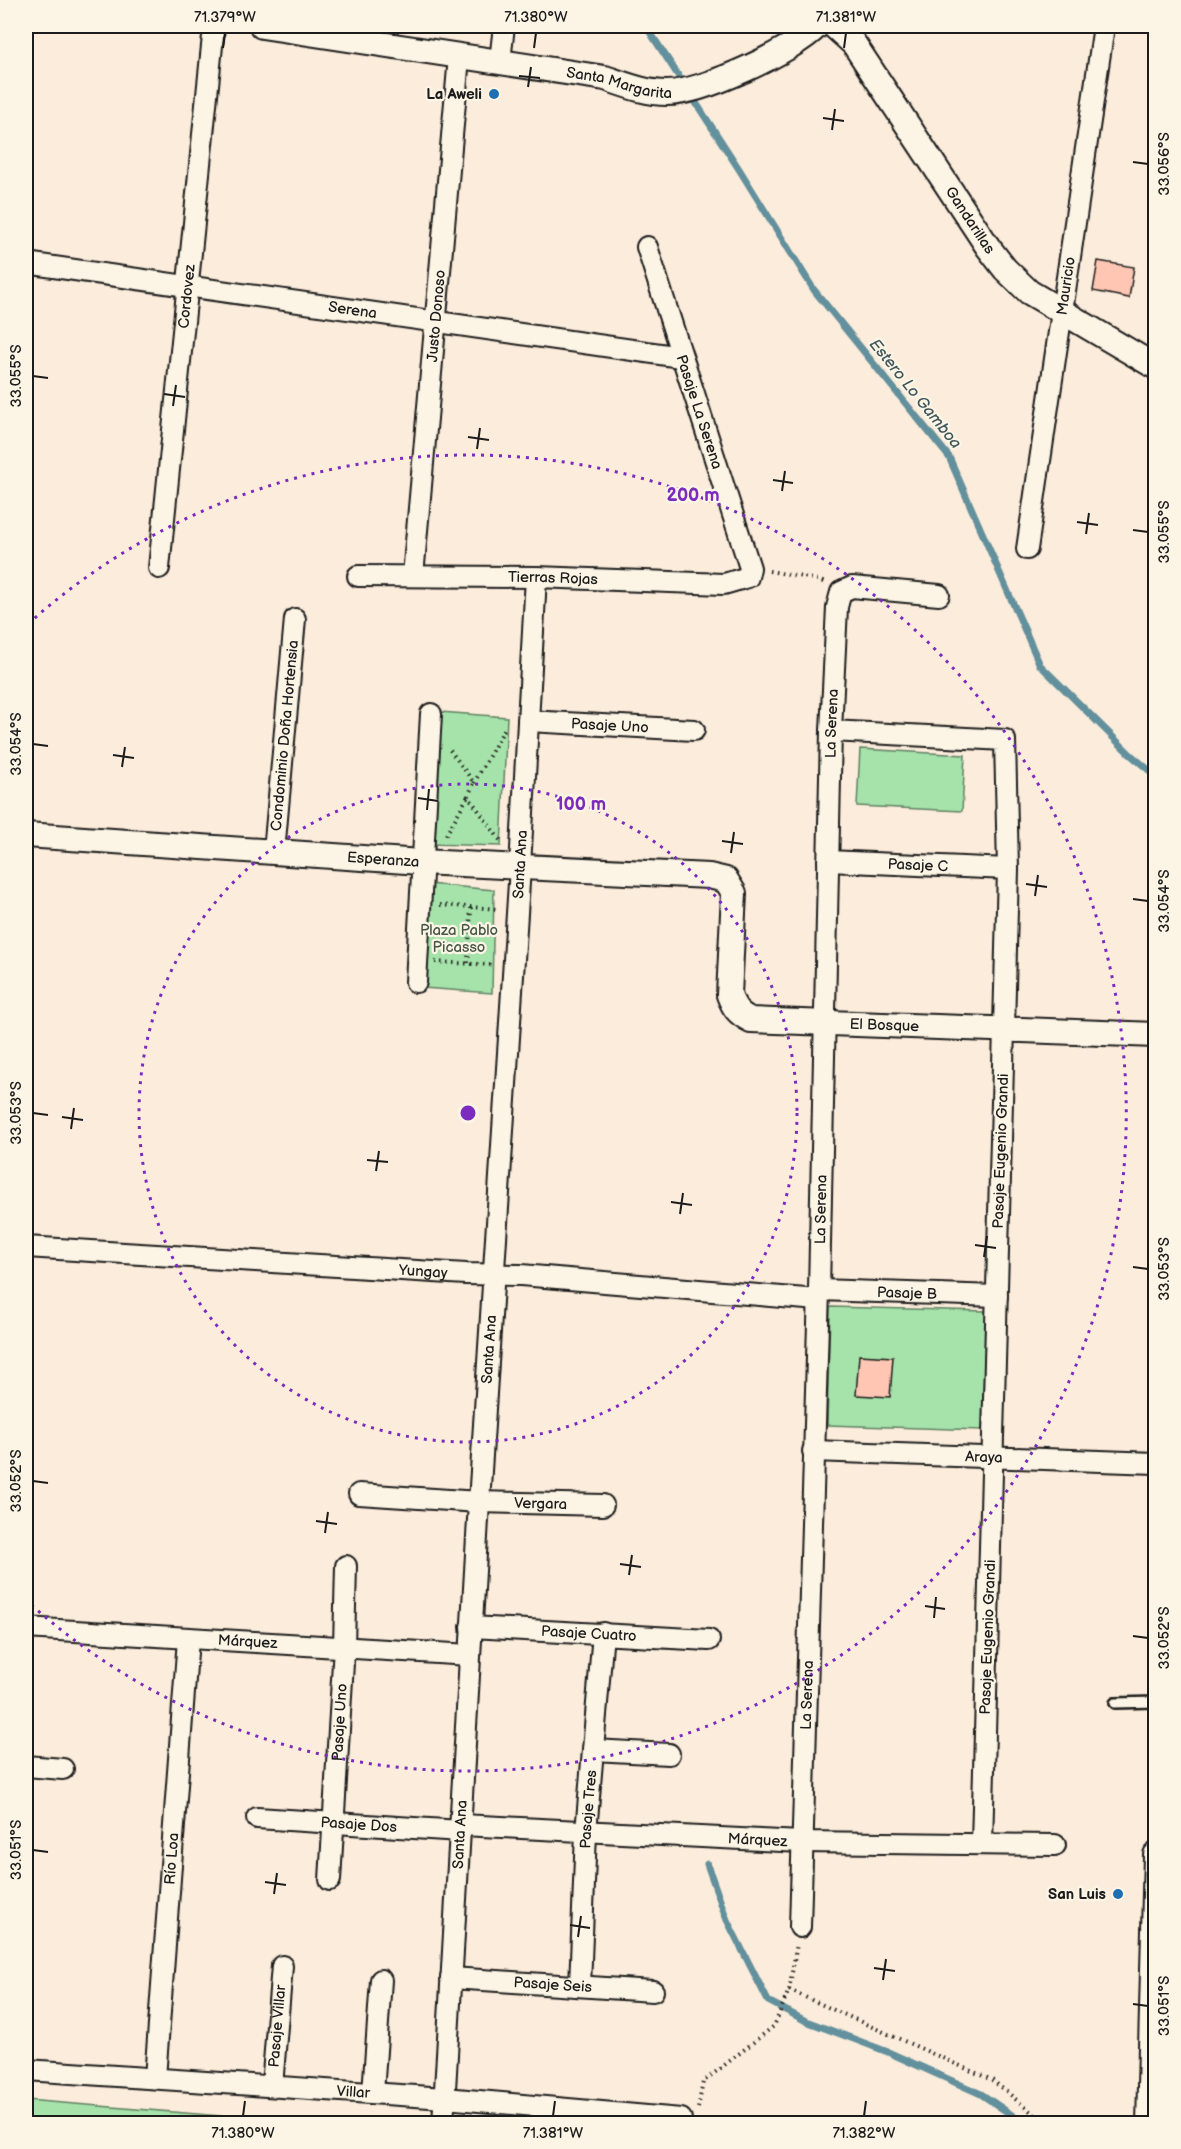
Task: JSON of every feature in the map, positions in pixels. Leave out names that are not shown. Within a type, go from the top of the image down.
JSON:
[{"type":"street","name":"Cordovez","points":[[159,568],[214,26]]},
{"type":"street","name":"Santa Margarita","points":[[262,26],[605,78],[641,90],[667,93],[685,92],[704,86],[770,57],[797,42],[817,26]]},
{"type":"street","points":[[500,61],[504,26]]},
{"type":"street","name":"Gandarillas","points":[[834,26],[854,44],[988,247],[1005,269],[1029,292],[1155,367]]},
{"type":"street","name":"Mauricio","points":[[1027,549],[1104,26]]},
{"type":"street","name":"Justo Donoso","points":[[413,576],[459,57]]},
{"type":"street","name":"Pasaje La Serena","points":[[647,248],[749,572]]},
{"type":"street","name":"Serena","points":[[26,262],[681,357]]},
{"type":"street","name":"Tierras Rojas","points":[[358,576],[537,577],[724,584],[749,572]]},
{"type":"street","name":"Santa Ana","points":[[443,2124],[471,1628],[537,577]]},
{"type":"street","points":[[841,592],[852,587],[939,595]]},
{"type":"street","name":"La Serena","points":[[800,1927],[826,1024],[831,731],[837,607],[841,592]]},
{"type":"street","name":"Condominio Doña Hortensia","points":[[274,852],[295,619]]},
{"type":"street","points":[[416,982],[421,862],[431,720]]},
{"type":"street","name":"Pasaje Uno","points":[[528,720],[694,730]]},
{"type":"street","name":"Pasaje Eugenio Grandi","points":[[831,731],[1005,740],[1008,869],[982,1844]]},
{"type":"street","name":"Esperanza","points":[[26,835],[421,862],[710,876],[726,880],[734,893]]},
{"type":"street","name":"Pasaje C","points":[[828,861],[1008,869]]},
{"type":"street","name":"El Bosque","points":[[734,893],[729,995],[740,1015],[751,1020],[1155,1035]]},
{"type":"street","name":"Yungay","points":[[26,1247],[818,1295]]},
{"type":"street","name":"Pasaje B","points":[[818,1295],[997,1296]]},
{"type":"street","name":"Araya","points":[[813,1451],[1155,1463]]},
{"type":"street","name":"Vergara","points":[[359,1494],[479,1503],[603,1505]]},
{"type":"street","name":"Pasaje Uno","points":[[330,1880],[344,1646],[346,1566]]},
{"type":"street","name":"Márquez","points":[[26,1628],[470,1655]]},
{"type":"street","name":"Pasaje Cuatro","points":[[471,1628],[709,1640]]},
{"type":"street","name":"Pasaje Tres","points":[[580,1986],[586,1832],[603,1634]]},
{"type":"street","name":"Río Loa","points":[[154,2078],[188,1639]]},
{"type":"street","points":[[593,1750],[669,1754]]},
{"type":"street","points":[[26,1766],[63,1769]]},
{"type":"street","name":"Pasaje Dos","points":[[257,1818],[334,1824],[461,1828]]},
{"type":"street","name":"Márquez","points":[[461,1828],[802,1842],[1055,1845]]},
{"type":"street","points":[[1149,2124],[1155,1870]]},
{"type":"street","name":"Pasaje Villar","points":[[272,2086],[282,1966]]},
{"type":"street","name":"Pasaje Seis","points":[[451,1978],[653,1991]]},
{"type":"street","points":[[373,2093],[381,1980]]},
{"type":"street","name":"Villar","points":[[26,2070],[689,2115]]},
{"type":"lane","points":[[1115,1703],[1155,1702]]},
{"type":"path","points":[[749,572],[819,580],[841,592]]},
{"type":"path","points":[[431,720],[474,783]]},
{"type":"path","points":[[520,867],[468,796],[510,720],[528,720]]},
{"type":"path","points":[[419,904],[517,909]]},
{"type":"path","points":[[468,963],[471,907]]},
{"type":"path","points":[[417,961],[514,966]]},
{"type":"path","points":[[689,2115],[703,2082],[774,2026],[789,1990],[800,1927]]},
{"type":"path","points":[[789,1990],[992,2080],[1046,2124]]},
{"type":"green space","points":[[440,712],[507,717],[501,846],[429,844]]},
{"type":"green space","points":[[860,749],[965,755],[962,811],[857,806]]},
{"type":"green space","name":"Plaza Pablo Picasso","points":[[428,884],[494,890],[492,993],[423,988]]},
{"type":"green space","points":[[830,1307],[986,1311],[982,1430],[827,1425]]},
{"type":"green space","points":[[26,2100],[221,2116],[219,2124],[26,2123]]},
{"type":"building","points":[[1098,261],[1134,267],[1129,298],[1093,291]]},
{"type":"building","points":[[859,1355],[893,1357],[890,1397],[856,1395]]},
{"type":"waterway","name":"Estero Lo Gamboa","points":[[646,26],[814,290],[949,457],[1040,665],[1131,755],[1156,776]]},
{"type":"waterway","points":[[707,1864],[727,1920],[768,2001],[806,2021],[888,2052],[981,2094],[1025,2124]]},
{"type":"place","name":"La Aweli","points":[[494,94]]},
{"type":"place","name":"San Luis","points":[[1118,1894]]}]
